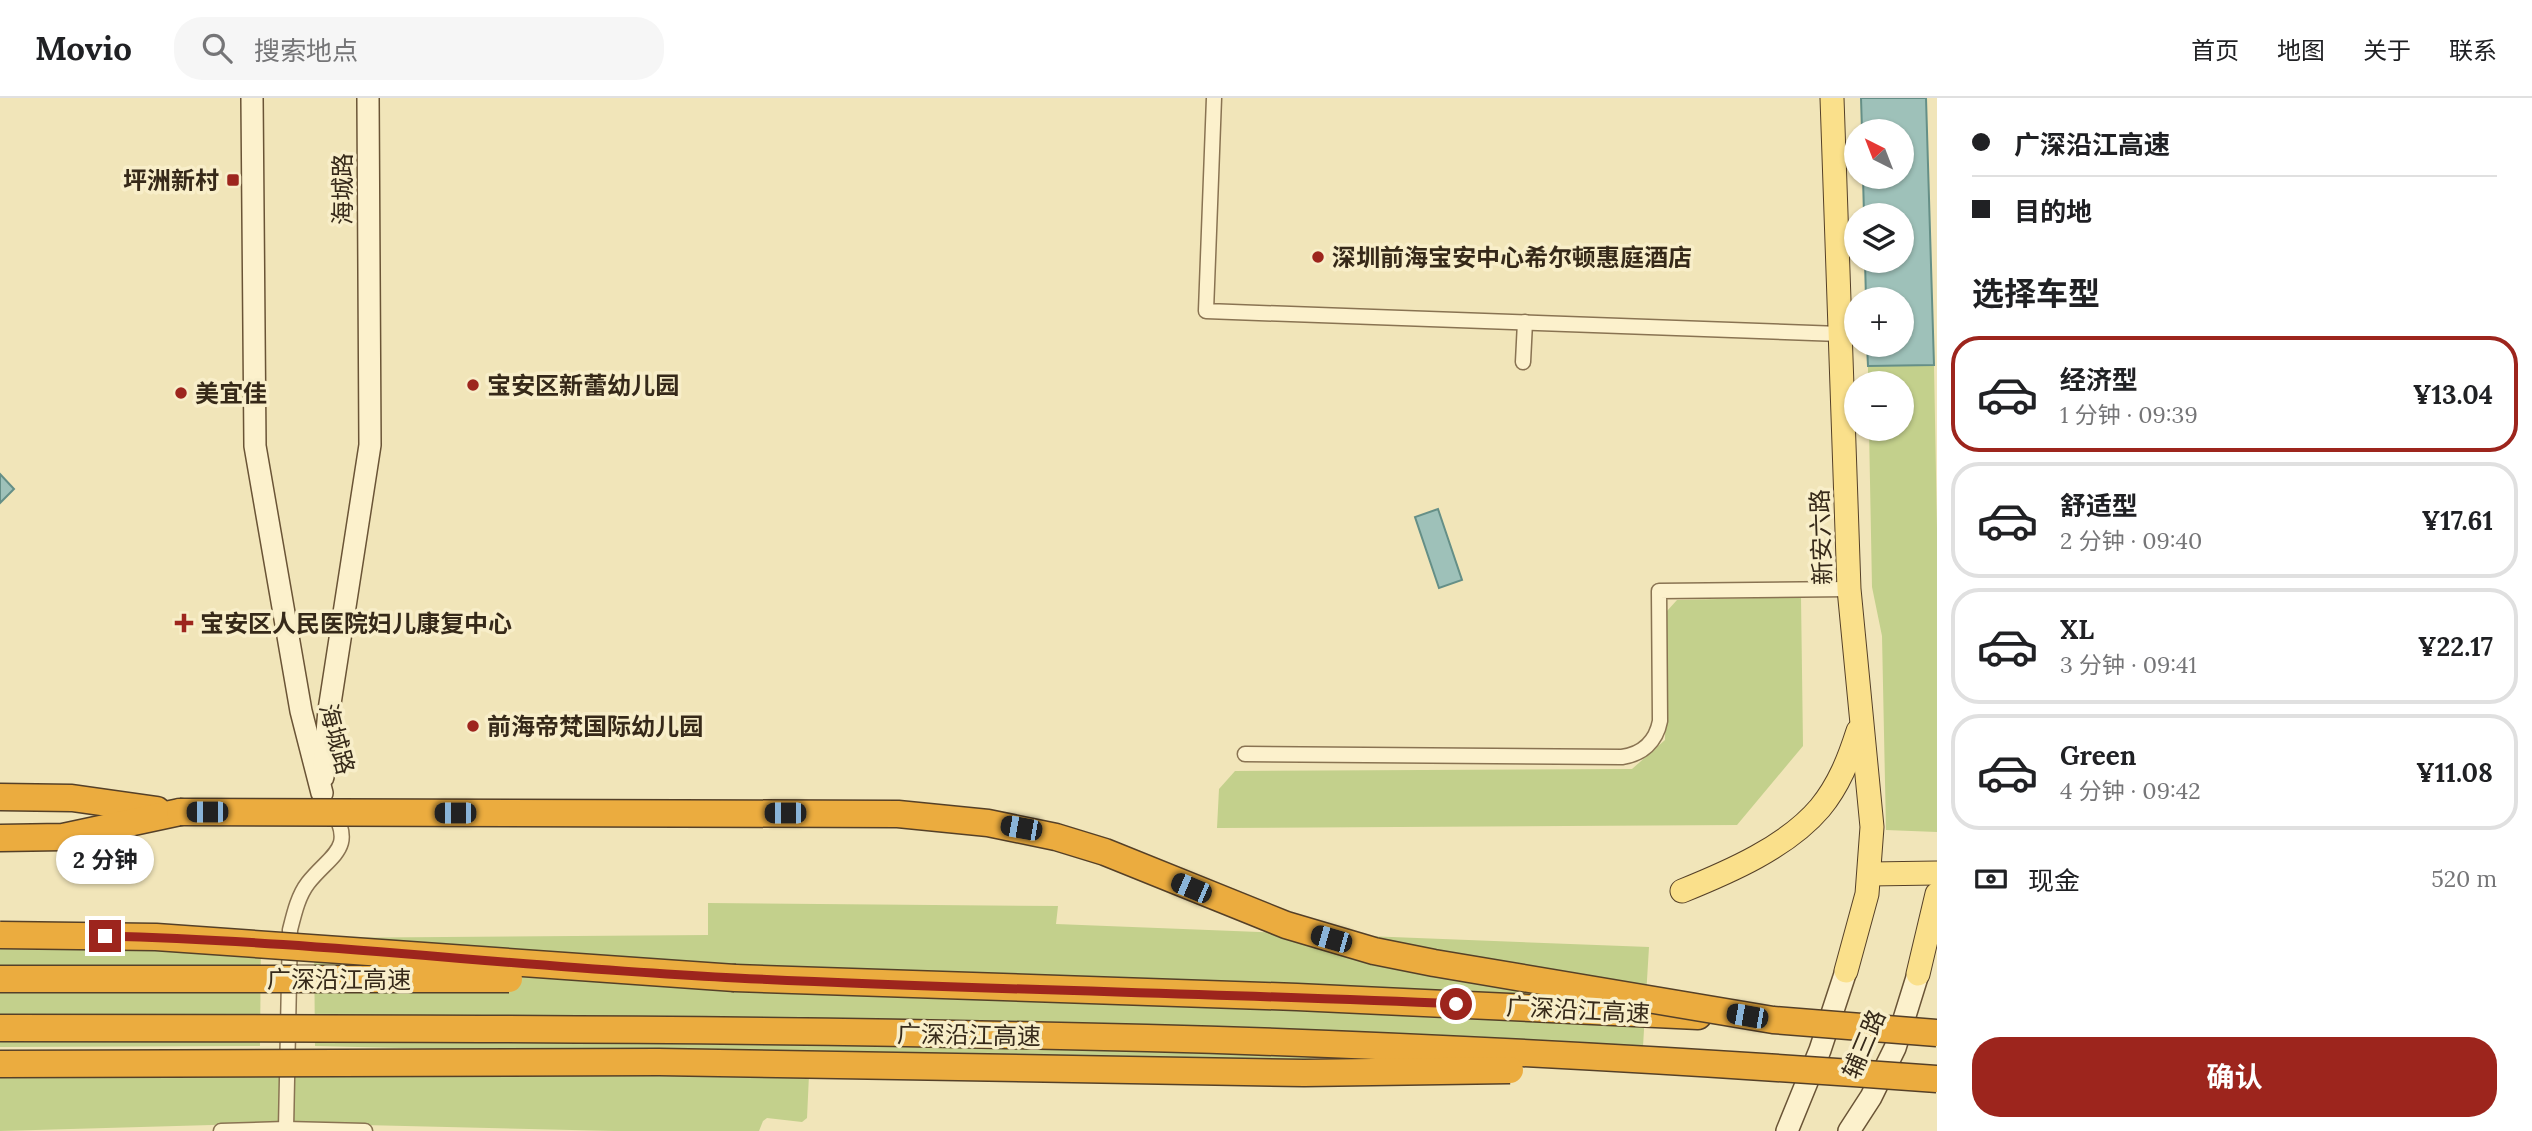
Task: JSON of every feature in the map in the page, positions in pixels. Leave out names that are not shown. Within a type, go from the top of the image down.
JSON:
[{"type":"highway","points":[[0,797],[72,797],[180,812],[886,814],[988,823],[1021,828],[1105,852],[1286,925],[1374,951],[1773,1020]]},
{"type":"highway","points":[[0,838],[63,836],[180,812]]},
{"type":"highway","points":[[0,935],[156,937],[735,978]]},
{"type":"highway","name":"广深沿江高速","points":[[0,979],[735,978],[1297,997],[1773,1020],[1937,1034]]},
{"type":"highway","name":"广深沿江高速","points":[[0,1028],[476,1028],[905,1033],[1278,1042],[1767,1067],[1937,1079]]},
{"type":"highway","points":[[0,1064],[659,1062],[1304,1073],[1767,1067]]},
{"type":"main road","name":"海城路","points":[[252,98],[255,446],[301,711],[322,793]]},
{"type":"main road","name":"海城路","points":[[322,793],[329,710],[370,445],[368,98]]},
{"type":"main road","name":"新安六路","points":[[1832,98],[1849,589],[1872,828],[1870,874],[1865,905],[1846,971]]},
{"type":"main road","points":[[1682,891],[1758,854],[1804,823],[1819,809],[1833,790],[1852,751],[1861,721]]},
{"type":"main road","points":[[1870,874],[1937,873]]},
{"type":"main road","points":[[1918,974],[1937,894]]},
{"type":"main road","name":"辅三路","points":[[1787,1131],[1820,1050],[1846,971]]},
{"type":"main road","name":"辅三路","points":[[1849,1131],[1871,1097],[1895,1048],[1918,974]]},
{"type":"street","points":[[1214,98],[1206,311],[1840,334]]},
{"type":"street","points":[[1523,362],[1525,322]]},
{"type":"street","points":[[1245,754],[1634,755],[1652,741],[1658,733],[1660,721],[1659,591],[1849,589]]},
{"type":"street","points":[[286,1129],[290,930],[299,898],[308,883],[337,854],[343,840],[342,825],[322,793]]},
{"type":"street","points":[[221,1131],[365,1131]]},
{"type":"green space","points":[[1934,365],[1937,832],[1886,830],[1882,636],[1872,587],[1869,441],[1914,441],[1914,371],[1868,371],[1868,366]]},
{"type":"green space","points":[[1801,597],[1803,746],[1737,825],[1217,828],[1219,789],[1235,771],[1632,769],[1665,740],[1667,611],[1677,600]]},
{"type":"green space","points":[[708,903],[1058,906],[1056,924],[1649,947],[1642,1063],[1345,1051],[1270,1068],[315,1046],[314,938],[708,935]]},
{"type":"green space","points":[[0,938],[261,938],[260,1046],[0,1047]]},
{"type":"green space","points":[[804,1071],[809,1075],[807,1118],[802,1122],[767,1118],[759,1131],[614,1131],[279,1123],[0,1131],[0,1075]]},
{"type":"water","points":[[1861,98],[1926,98],[1934,365],[1868,366],[1868,357],[1914,357],[1914,287],[1866,287],[1865,273],[1914,273],[1914,203],[1864,203],[1863,189],[1914,189],[1914,119],[1862,119]]},
{"type":"water","points":[[0,474],[14,489],[0,503]]},
{"type":"water","points":[[1438,509],[1462,580],[1439,588],[1415,517]]},
{"type":"place","name":"坪洲新村","points":[[233,180]]},
{"type":"place","name":"深圳前海宝安中心希尔顿惠庭酒店","points":[[1318,257]]},
{"type":"place","name":"宝安区新蕾幼儿园","points":[[473,385]]},
{"type":"place","name":"美宜佳","points":[[181,393]]},
{"type":"place","name":"宝安区人民医院妇儿康复中心","points":[[184,623]]},
{"type":"place","name":"前海帝梵国际幼儿园","points":[[473,726]]},
{"type":"route","points":[[105,936],[234,942],[735,978],[1456,1004]]}]
